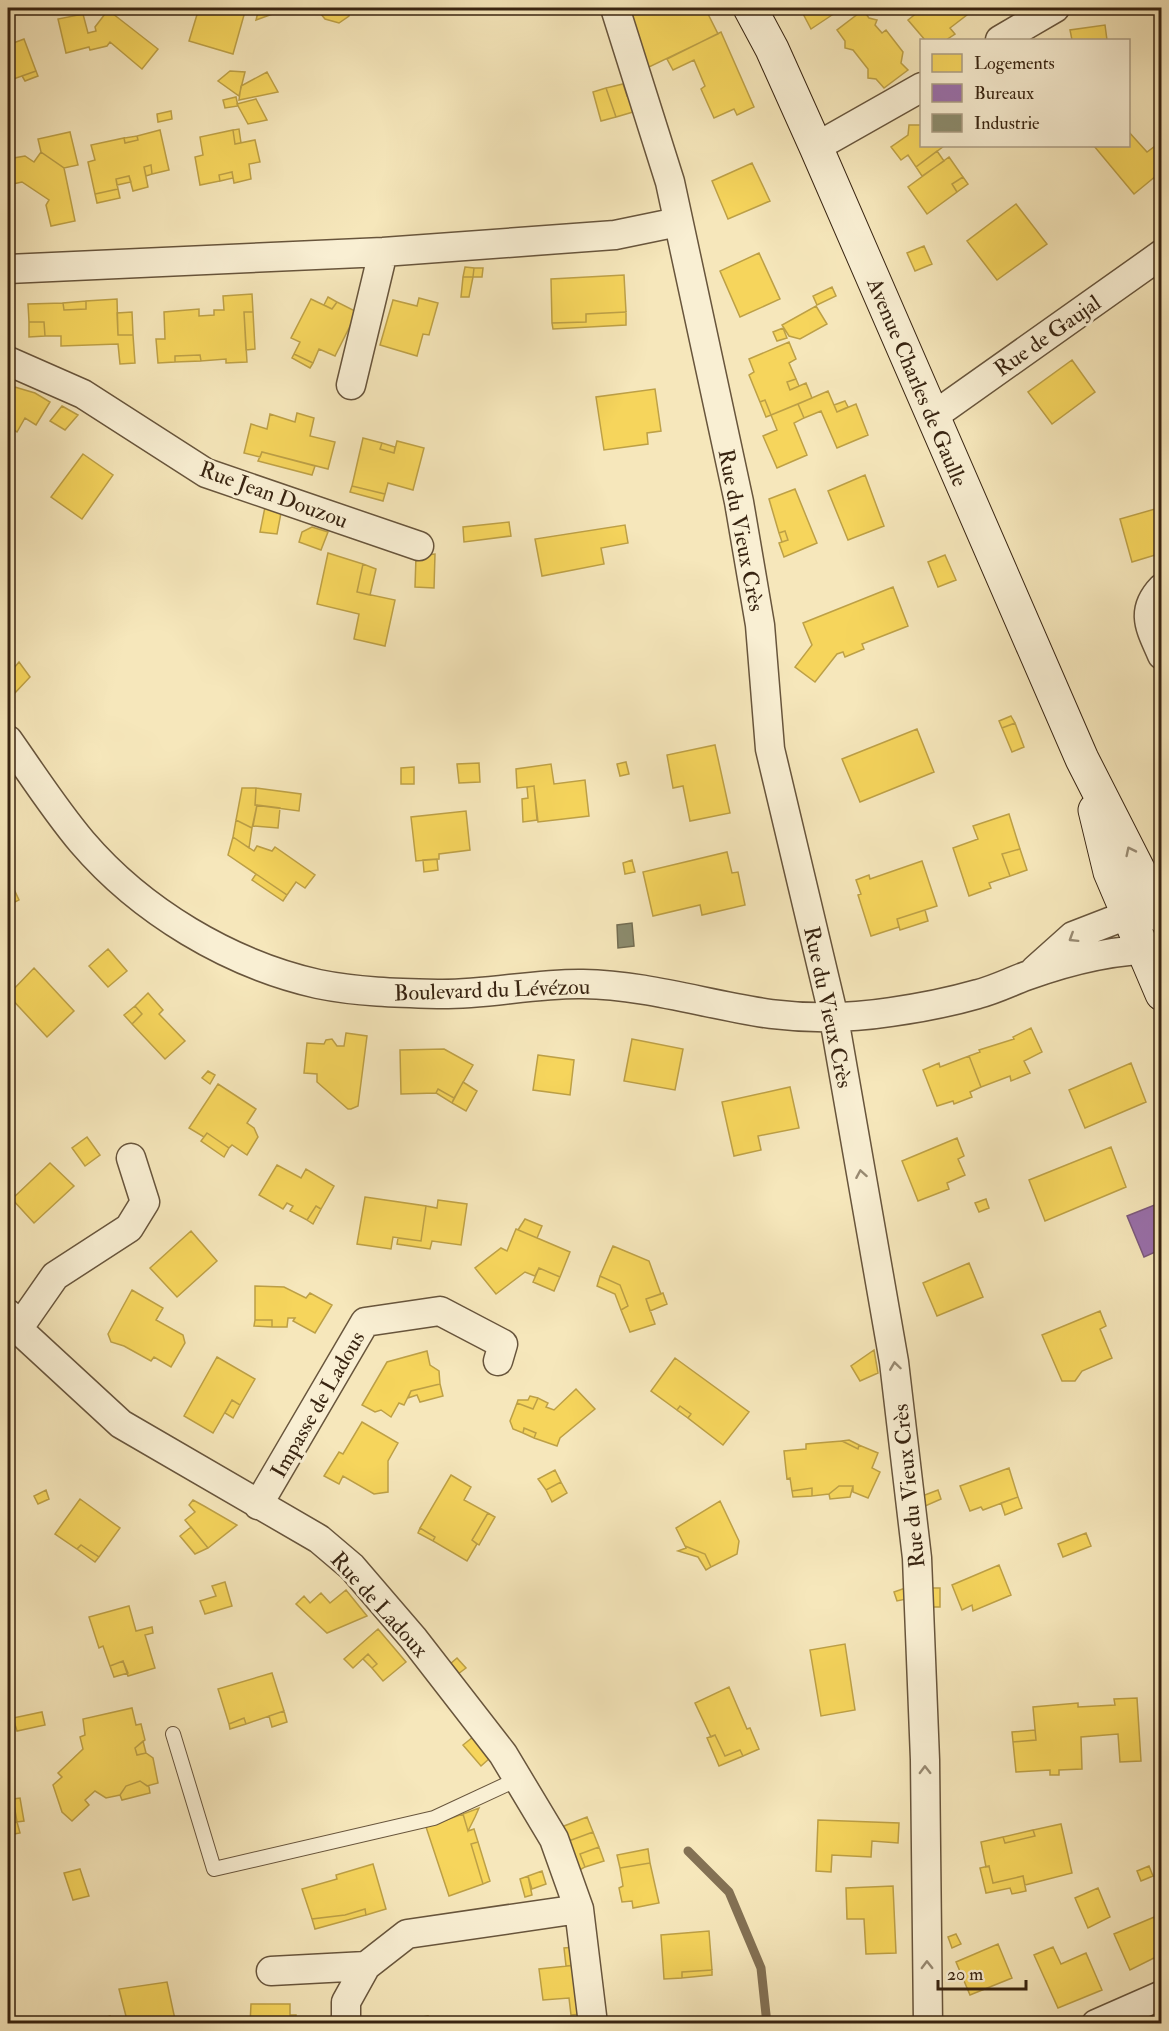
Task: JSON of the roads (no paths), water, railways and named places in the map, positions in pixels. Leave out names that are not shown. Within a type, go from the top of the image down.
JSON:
[{"type":"main road","name":"Avenue Charles de Gaulle","points":[[750,8],[772,49],[816,147],[1153,928],[1161,994]]},
{"type":"main road","name":"Avenue Charles de Gaulle","points":[[1082,759],[1110,872],[1153,928]]},
{"type":"street","name":"Rue du Vieux Crès","points":[[615,8],[670,183],[739,502],[760,625],[770,748],[834,1018],[894,1362],[917,1558],[925,1760],[928,2024]]},
{"type":"street","points":[[1002,39],[1055,8]]},
{"type":"street","points":[[816,147],[920,88]]},
{"type":"street","points":[[8,269],[383,252],[615,235],[678,222]]},
{"type":"street","points":[[351,385],[383,252]]},
{"type":"street","name":"Rue de Gaujal","points":[[932,417],[1161,254]]},
{"type":"street","name":"Rue Jean Douzou","points":[[8,361],[82,394],[206,473],[420,546]]},
{"type":"street","points":[[1161,588],[1150,600],[1148,622],[1161,655]]},
{"type":"street","name":"Boulevard du Lévézou","points":[[8,740],[83,843],[111,872],[151,906],[203,940],[262,966],[317,983],[373,992],[442,994],[583,984],[657,991],[772,1014],[834,1018],[892,1012],[979,994],[1029,975],[1096,955],[1153,928]]},
{"type":"street","points":[[13,1322],[55,1276],[129,1228],[145,1202],[131,1158]]},
{"type":"street","name":"Impasse de Ladous","points":[[258,1505],[365,1322],[440,1311],[503,1344],[498,1361]]},
{"type":"street","name":"Rue de Ladoux","points":[[13,1322],[121,1424],[319,1539],[352,1567],[413,1638],[503,1754],[554,1839],[579,1909],[593,2024]]},
{"type":"street","points":[[346,2024],[346,2002],[366,1966],[407,1934],[579,1909]]},
{"type":"street","points":[[271,1971],[366,1966]]},
{"type":"street","points":[[1096,2024],[1161,1995]]},
{"type":"lane","points":[[173,1734],[214,1869],[434,1818],[518,1779]]},
{"type":"waterway","points":[[688,1851],[729,1892],[761,1968],[767,2024]]}]
